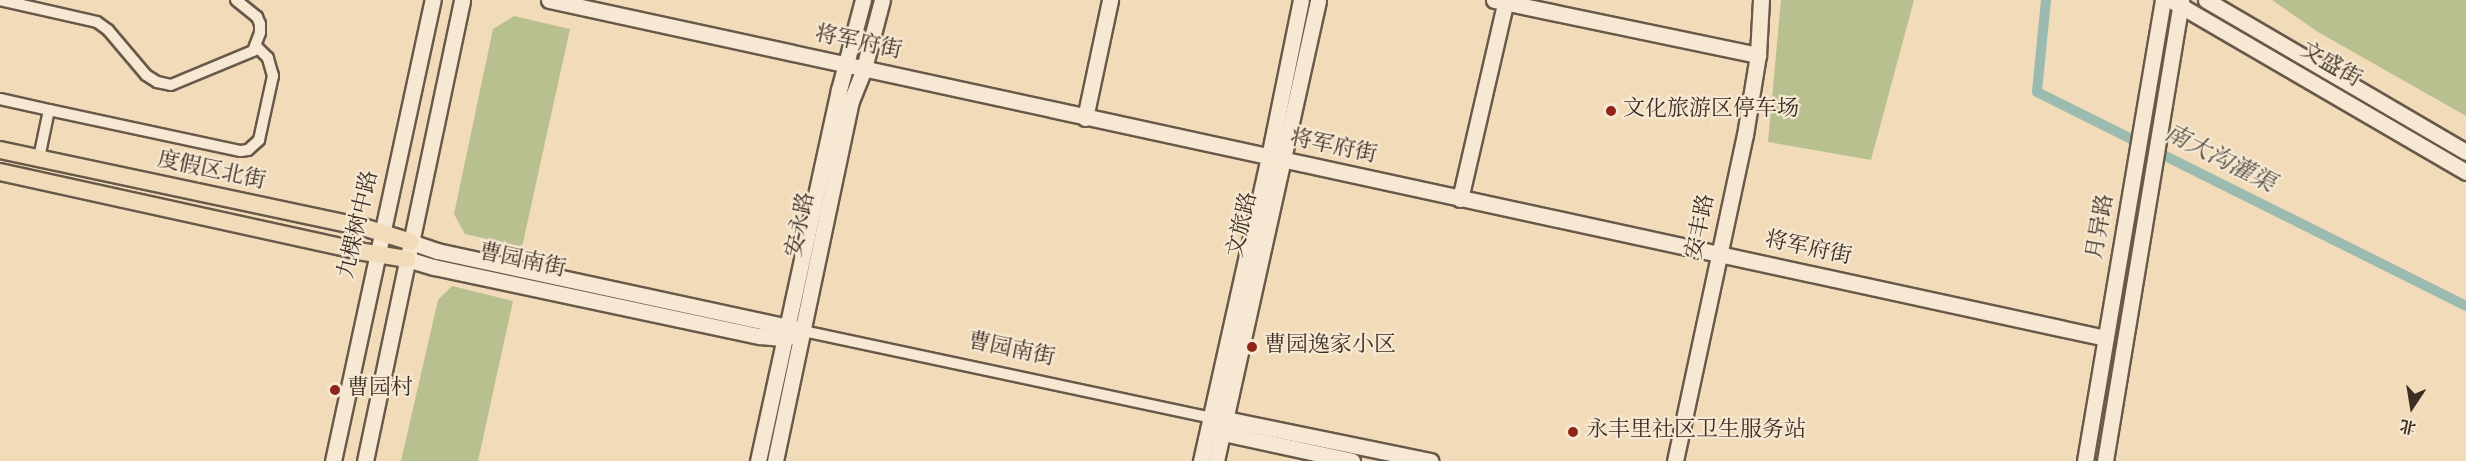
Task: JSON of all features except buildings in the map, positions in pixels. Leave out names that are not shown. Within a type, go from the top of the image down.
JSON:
[{"type":"main road","name":"九棵树中路","points":[[333,461],[434,0]]},
{"type":"main road","points":[[365,461],[462,0]]},
{"type":"main road","name":"将军府街","points":[[549,0],[2106,338]]},
{"type":"main road","name":"安永路","points":[[758,461],[839,90],[863,0]]},
{"type":"main road","name":"安永路","points":[[775,461],[851,101],[864,68],[882,0]]},
{"type":"main road","points":[[1085,118],[1110,0]]},
{"type":"main road","name":"文旅路","points":[[1216,461],[1225,425],[1275,158],[1301,0]]},
{"type":"main road","name":"文旅路","points":[[1200,461],[1209,417],[1275,158],[1291,133],[1318,0]]},
{"type":"main road","name":"安丰路","points":[[1675,461],[1745,135],[1758,56],[1761,0]]},
{"type":"main road","name":"月异路","points":[[2085,461],[2163,0]]},
{"type":"main road","name":"文盛街","points":[[2206,0],[2466,152]]},
{"type":"main road","points":[[1460,199],[1502,1],[1758,56]]},
{"type":"main road","name":"月异路","points":[[2105,461],[2166,94],[2178,2]]},
{"type":"main road","name":"文盛街","points":[[2178,2],[2466,172]]},
{"type":"main road","name":"度假区北街","points":[[0,150],[382,231],[411,242]]},
{"type":"main road","name":"度假区北街","points":[[0,172],[407,259]]},
{"type":"main road","name":"曹园南街","points":[[411,242],[437,251],[787,332]]},
{"type":"main road","name":"曹园南街","points":[[407,259],[434,267],[760,336],[803,331]]},
{"type":"main road","name":"曹园南街","points":[[1209,417],[1225,425],[1352,461]]},
{"type":"main road","name":"曹园南街","points":[[1225,425],[1431,461]]},
{"type":"street","points":[[0,0],[97,22],[108,30],[146,75],[156,82],[167,84],[181,83],[253,51],[260,33],[257,17],[236,0]]},
{"type":"street","points":[[0,99],[241,151],[248,150],[260,140],[273,76],[268,58],[256,46]]},
{"type":"street","points":[[39,158],[49,110]]},
{"type":"street","name":"曹园南街","points":[[803,331],[1209,417]]},
{"type":"green space","points":[[1781,0],[1914,0],[1871,160],[1768,142]]},
{"type":"green space","points":[[2272,0],[2466,0],[2466,116],[2318,32]]},
{"type":"green space","points":[[514,16],[570,29],[522,247],[465,234],[454,214],[493,29]]},
{"type":"green space","points":[[452,286],[513,301],[478,461],[401,461],[438,300]]},
{"type":"waterway","name":"南大沟灌渠","points":[[2046,0],[2037,92],[2466,306]]},
{"type":"place","name":"文化旅游区停车场","points":[[1611,111]]},
{"type":"place","name":"曹园逸家小区","points":[[1252,347]]},
{"type":"place","name":"曹园村","points":[[335,390]]},
{"type":"place","name":"永丰里社区卫生服务站","points":[[1573,432]]}]
